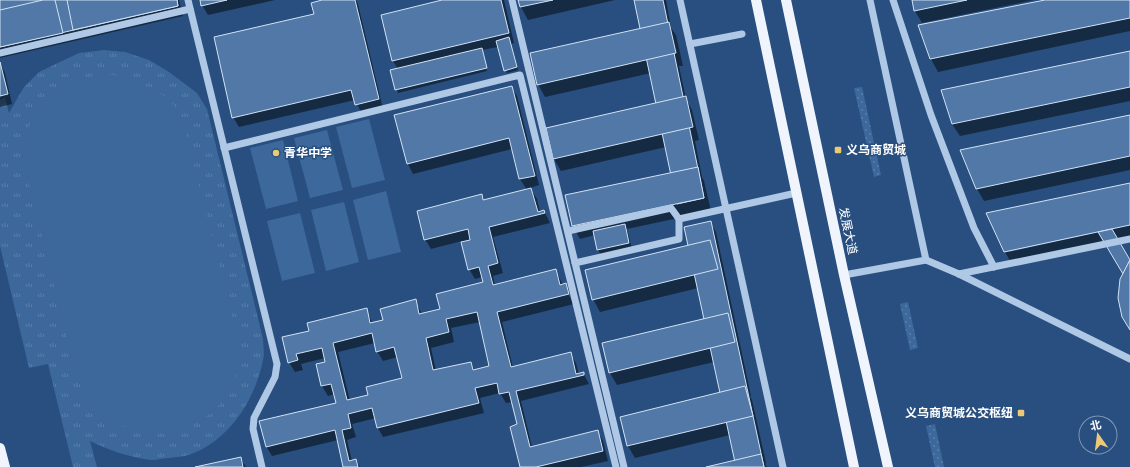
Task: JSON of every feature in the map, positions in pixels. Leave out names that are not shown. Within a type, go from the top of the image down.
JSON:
[{"type":"main road","points":[[756,0],[854,467]]},
{"type":"main road","name":"发展大道","points":[[786,0],[844,275],[888,467]]},
{"type":"main road","points":[[0,448],[5,467]]},
{"type":"lane","points":[[188,0],[277,364],[275,377],[254,418],[253,429],[262,467]]},
{"type":"lane","points":[[512,0],[624,467]]},
{"type":"lane","points":[[680,0],[783,467]]},
{"type":"lane","points":[[870,0],[926,260]]},
{"type":"lane","points":[[893,0],[932,115],[974,228],[994,267]]},
{"type":"lane","points":[[0,53],[190,9]]},
{"type":"lane","points":[[690,44],[742,34]]},
{"type":"lane","points":[[224,148],[520,75],[616,467]]},
{"type":"lane","points":[[679,218],[796,193]]},
{"type":"lane","points":[[568,231],[671,208],[679,218],[679,239],[575,263]]},
{"type":"lane","points":[[959,274],[1130,238]]},
{"type":"lane","points":[[844,275],[926,260],[959,274],[1130,359]]},
{"type":"green space","points":[[104,50],[125,52],[149,60],[169,72],[197,93],[207,109],[263,339],[264,358],[253,391],[237,419],[214,442],[200,450],[185,456],[152,460],[120,453],[90,441],[97,467],[73,467],[48,364],[29,368],[0,246],[0,100],[5,98],[9,113],[24,87],[39,72],[79,53]]},
{"type":"green space","points":[[104,74],[126,77],[158,92],[167,98],[176,108],[183,121],[238,341],[239,350],[235,377],[223,400],[214,410],[192,425],[180,430],[166,433],[145,432],[114,423],[105,418],[89,400],[77,378],[23,159],[26,132],[41,109],[60,92],[70,86],[81,80]]},
{"type":"green space","points":[[862,87],[881,175],[874,177],[854,88]]},
{"type":"green space","points":[[369,119],[385,180],[352,188],[336,127]]},
{"type":"green space","points":[[327,130],[343,190],[310,198],[294,138]]},
{"type":"green space","points":[[283,140],[298,201],[266,209],[250,148]]},
{"type":"green space","points":[[386,191],[401,252],[368,260],[353,200]]},
{"type":"green space","points":[[344,202],[359,262],[326,271],[311,210]]},
{"type":"green space","points":[[300,213],[315,273],[282,281],[267,221]]},
{"type":"green space","points":[[908,302],[918,348],[910,350],[900,304]]},
{"type":"green space","points":[[935,424],[944,467],[935,467],[926,426]]},
{"type":"building","points":[[0,0],[177,0],[178,6],[0,47]]},
{"type":"building","points":[[43,0],[55,0],[63,33],[0,47],[0,10]]},
{"type":"building","points":[[67,0],[177,0],[178,6],[73,30]]},
{"type":"building","points":[[200,0],[227,0],[201,6]]},
{"type":"building","points":[[322,0],[355,0],[379,99],[355,105],[351,90],[232,118],[214,37],[314,14],[311,3]]},
{"type":"building","points":[[442,0],[501,0],[509,33],[392,61],[381,15]]},
{"type":"building","points":[[518,0],[553,0],[520,7]]},
{"type":"building","points":[[634,0],[663,0],[704,198],[677,204]]},
{"type":"building","points":[[912,0],[967,0],[914,11]]},
{"type":"building","points":[[1045,0],[1130,0],[1130,18],[930,59],[918,25]]},
{"type":"building","points":[[669,22],[676,53],[537,85],[530,53]]},
{"type":"building","points":[[509,37],[517,67],[504,71],[496,41]]},
{"type":"building","points":[[482,48],[487,68],[395,90],[390,70]]},
{"type":"building","points":[[1130,51],[1130,87],[952,124],[941,90]]},
{"type":"building","points":[[0,62],[8,94],[0,96]]},
{"type":"building","points":[[512,86],[535,176],[519,179],[509,138],[407,164],[394,115]]},
{"type":"building","points":[[686,96],[693,127],[553,159],[546,128]]},
{"type":"building","points":[[1130,115],[1130,156],[976,189],[960,150]]},
{"type":"building","points":[[698,167],[704,198],[572,226],[565,195]]},
{"type":"building","points":[[1130,183],[1130,225],[1004,252],[986,213]]},
{"type":"building","points":[[531,188],[538,212],[544,210],[545,213],[489,227],[498,263],[488,266],[493,285],[556,269],[560,285],[566,283],[569,294],[497,312],[511,367],[571,352],[576,374],[584,372],[584,375],[516,391],[530,447],[598,430],[603,451],[536,467],[520,467],[510,427],[517,424],[509,392],[499,394],[497,383],[475,388],[479,403],[377,428],[372,408],[348,414],[351,428],[342,430],[349,461],[356,459],[358,467],[343,467],[335,430],[266,447],[259,421],[336,403],[331,384],[321,386],[316,364],[325,362],[322,348],[296,354],[298,360],[288,363],[282,337],[309,331],[307,323],[367,308],[370,323],[383,320],[380,309],[416,299],[419,314],[440,309],[436,294],[483,282],[479,267],[468,270],[461,242],[470,240],[468,229],[424,240],[417,211],[482,194],[483,200]],"holes":[[[477,312],[489,366],[473,370],[471,362],[433,370],[426,338],[449,332],[446,319]],[[372,333],[376,352],[394,347],[402,378],[366,387],[368,395],[347,400],[333,343]]]},
{"type":"building","points":[[711,221],[764,467],[736,467],[684,227]]},
{"type":"building","points":[[625,224],[629,243],[597,250],[593,231]]},
{"type":"building","points":[[1112,229],[1130,260],[1123,274],[1098,232]]},
{"type":"building","points":[[710,240],[718,269],[592,300],[585,270]]},
{"type":"building","points":[[1130,260],[1130,330],[1122,317],[1118,298],[1120,279]]},
{"type":"building","points":[[728,313],[735,342],[609,373],[602,343]]},
{"type":"building","points":[[745,386],[753,416],[627,446],[620,417]]},
{"type":"building","points":[[761,454],[764,467],[706,467]]},
{"type":"building","points":[[241,457],[243,467],[195,467]]},
{"type":"place","name":"义乌商贸城","points":[[838,150]]},
{"type":"place","name":"青华中学","points":[[276,153]]},
{"type":"place","name":"义乌商贸城公交枢纽","points":[[1021,413]]}]
